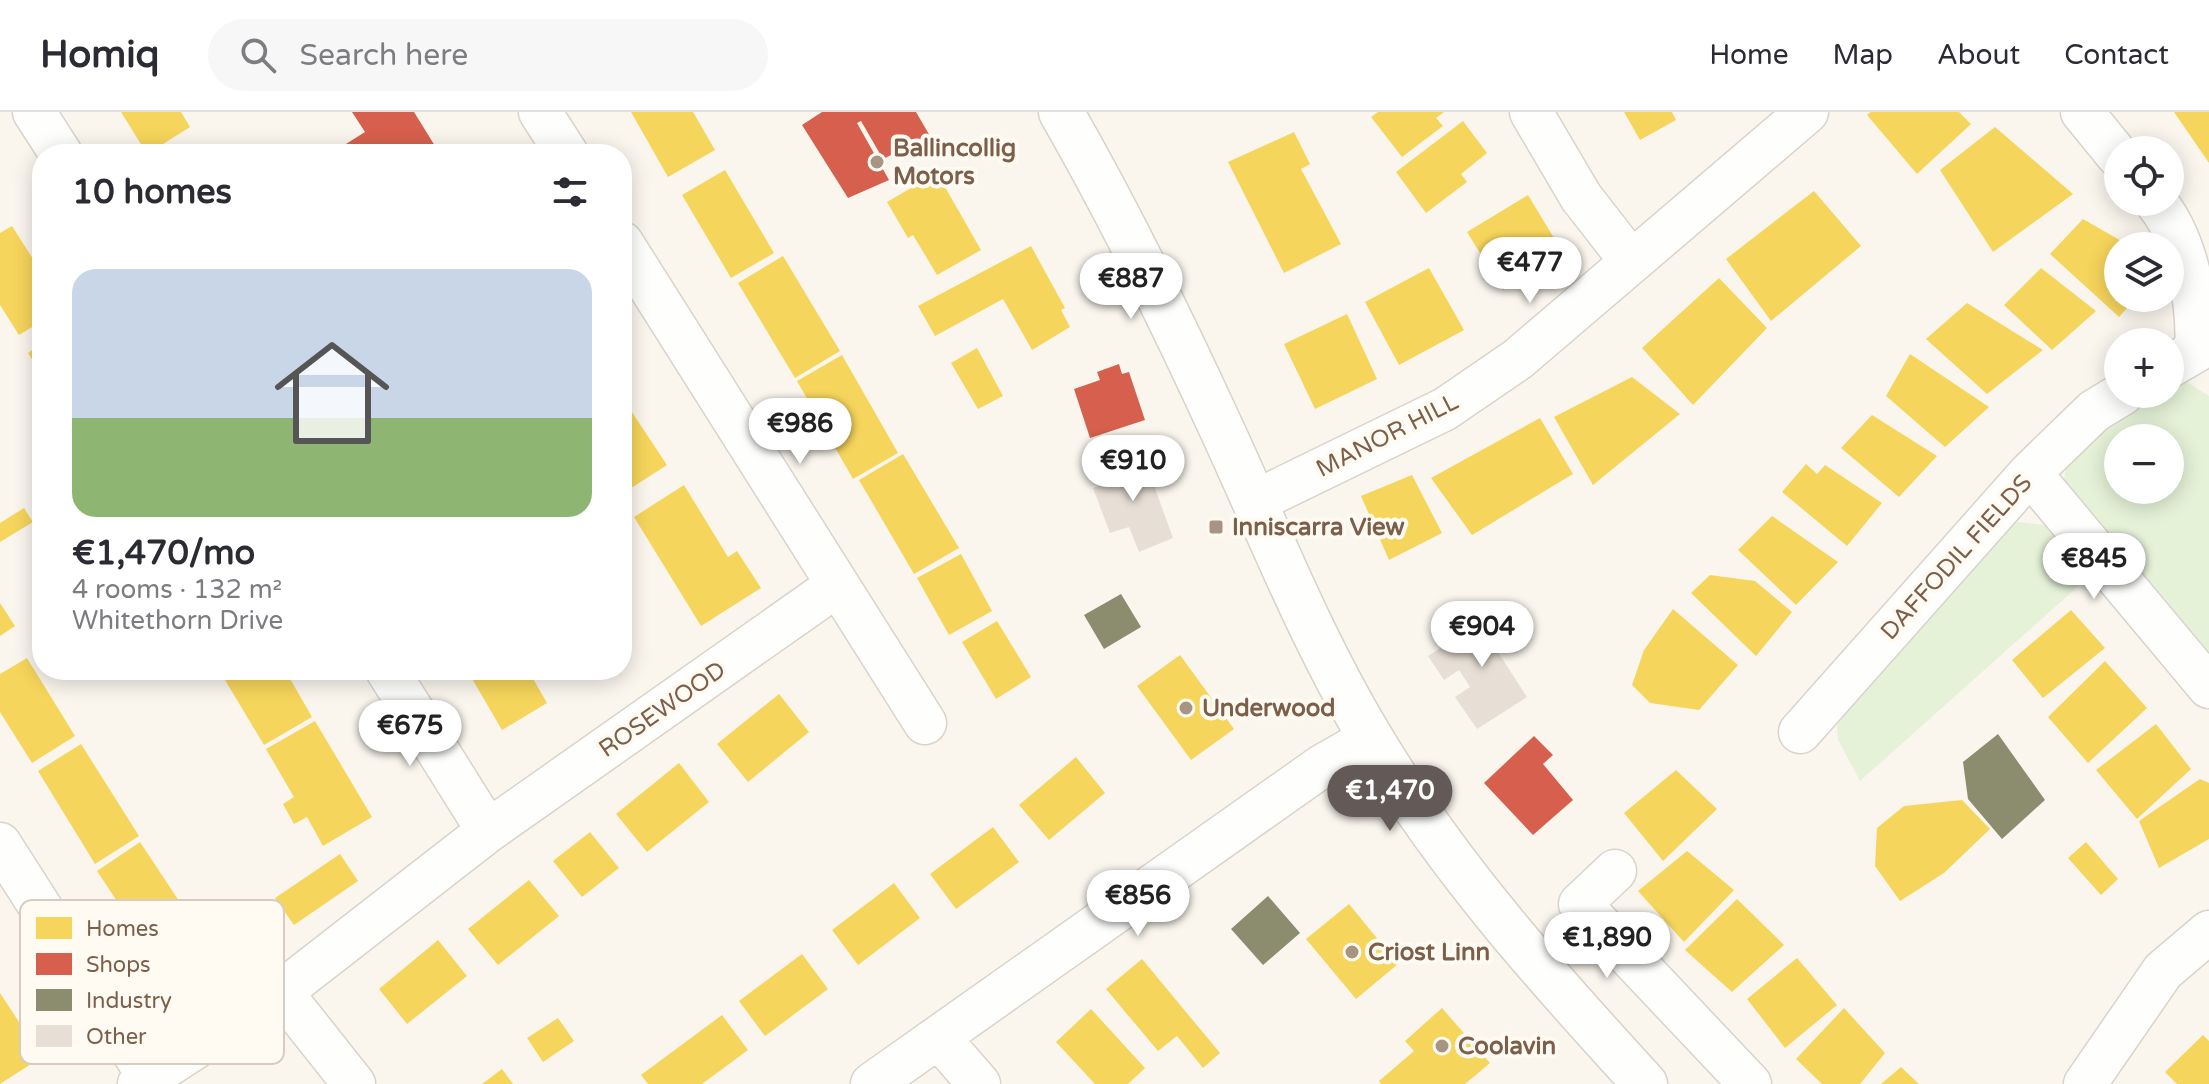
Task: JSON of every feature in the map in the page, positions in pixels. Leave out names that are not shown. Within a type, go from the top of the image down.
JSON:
[{"type":"main road","points":[[1061,112],[1135,251],[1309,622],[1371,738],[1425,824],[1479,895],[1645,1084]]},
{"type":"street","points":[[34,112],[55,144]]},
{"type":"street","points":[[540,112],[561,144]]},
{"type":"street","points":[[1531,112],[1581,197],[1630,260]]},
{"type":"street","name":"MANOR HILL","points":[[1254,502],[1445,409],[1518,359],[1630,260],[1807,112]]},
{"type":"street","points":[[2082,112],[2104,139]]},
{"type":"street","points":[[2167,216],[2192,292],[2198,322],[2192,361]]},
{"type":"street","points":[[632,259],[925,723]]},
{"type":"street","name":"DAFFODIL FIELDS","points":[[1800,732],[2030,473],[2104,405]]},
{"type":"street","points":[[2030,473],[2209,687]]},
{"type":"street","name":"ROSEWOOD","points":[[284,990],[488,831],[836,586]]},
{"type":"street","points":[[393,680],[488,831]]},
{"type":"street","points":[[872,1084],[1322,766],[1371,738]]},
{"type":"street","name":"ROSEWOOD","points":[[0,844],[34,900]]},
{"type":"street","points":[[1615,871],[1580,904],[1750,1084]]},
{"type":"street","points":[[2085,1084],[2163,971],[2209,932]]},
{"type":"street","points":[[284,996],[354,1084]]},
{"type":"street","points":[[939,1038],[979,1084]]},
{"type":"street","name":"ROSEWOOD","points":[[144,1080],[169,1064]]},
{"type":"green space","points":[[2184,380],[2209,396],[2209,652],[2064,480],[2074,450],[2105,423],[2129,408],[2184,408]]},
{"type":"green space","points":[[2010,521],[2046,525],[2091,575],[1860,781],[1838,740],[1836,709]]},
{"type":"building: Homes","points":[[121,112],[181,112],[190,127],[163,144],[141,144]]},
{"type":"building: Homes","points":[[631,112],[693,112],[715,150],[668,177]]},
{"type":"building: Homes","points":[[1378,112],[1444,112],[1436,118],[1443,126],[1402,157],[1371,117]]},
{"type":"building: Homes","points":[[1624,112],[1672,112],[1676,120],[1640,140]]},
{"type":"building: Homes","points":[[1871,112],[1959,112],[1971,124],[1917,174],[1867,115]]},
{"type":"building: Homes","points":[[2174,112],[2209,112],[2209,163]]},
{"type":"building: Homes","points":[[1463,121],[1487,153],[1461,174],[1467,182],[1426,213],[1396,172]]},
{"type":"building: Homes","points":[[1995,127],[2073,194],[1993,252],[1940,170]]},
{"type":"building: Homes","points":[[1294,132],[1310,164],[1301,169],[1341,244],[1284,273],[1228,162]]},
{"type":"building: Homes","points":[[725,170],[774,253],[731,278],[682,195]]},
{"type":"building: Homes","points":[[937,173],[981,250],[937,275],[913,235],[908,238],[887,202]]},
{"type":"building: Homes","points":[[1814,191],[1861,246],[1771,321],[1726,259]]},
{"type":"building: Homes","points":[[1528,195],[1563,253],[1503,290],[1467,232]]},
{"type":"building: Homes","points":[[2083,219],[2106,232],[2104,303],[2050,254]]},
{"type":"building: Homes","points":[[12,226],[32,257],[32,327],[19,335],[0,305],[0,233]]},
{"type":"building: Homes","points":[[1031,246],[1065,308],[1061,310],[1070,327],[1032,350],[1003,299],[935,336],[918,306]]},
{"type":"building: Homes","points":[[783,256],[840,351],[795,378],[738,283]]},
{"type":"building: Homes","points":[[1429,268],[1464,330],[1399,365],[1365,302]]},
{"type":"building: Homes","points":[[2041,268],[2096,311],[2052,350],[2004,305]]},
{"type":"building: Homes","points":[[1719,278],[1767,328],[1693,405],[1642,348]]},
{"type":"building: Homes","points":[[1967,303],[2043,350],[1987,394],[1926,339]]},
{"type":"building: Homes","points":[[1347,314],[1377,379],[1315,409],[1284,344]]},
{"type":"building: Homes","points":[[977,348],[1003,396],[978,409],[951,363]]},
{"type":"building: Homes","points":[[1910,354],[1989,407],[1945,447],[1886,396]]},
{"type":"building: Homes","points":[[842,355],[898,453],[853,479],[797,381]]},
{"type":"building: Homes","points":[[1632,377],[1680,414],[1593,485],[1554,417]]},
{"type":"building: Homes","points":[[632,412],[667,465],[632,488]]},
{"type":"building: Homes","points":[[1872,415],[1937,456],[1899,497],[1841,448]]},
{"type":"building: Homes","points":[[1540,418],[1573,474],[1472,535],[1431,478]]},
{"type":"building: Homes","points":[[903,454],[959,548],[914,574],[859,480]]},
{"type":"building: Homes","points":[[1806,464],[1817,474],[1825,465],[1882,503],[1847,546],[1782,492]]},
{"type":"building: Homes","points":[[1412,475],[1442,533],[1389,560],[1361,496]]},
{"type":"building: Homes","points":[[684,485],[728,557],[737,551],[761,588],[701,626],[634,517]]},
{"type":"building: Homes","points":[[24,508],[32,520],[0,542],[0,523]]},
{"type":"building: Homes","points":[[1772,516],[1838,562],[1796,605],[1738,550]]},
{"type":"building: Homes","points":[[961,554],[992,611],[949,635],[917,578]]},
{"type":"building: Homes","points":[[1710,575],[1755,581],[1792,612],[1756,656],[1691,593]]},
{"type":"building: Homes","points":[[0,603],[15,626],[0,636]]},
{"type":"building: Homes","points":[[1673,609],[1738,665],[1699,710],[1650,703],[1632,685],[1644,650]]},
{"type":"building: Homes","points":[[2071,610],[2105,648],[2043,698],[2012,660]]},
{"type":"building: Homes","points":[[997,621],[1031,677],[996,699],[962,642]]},
{"type":"building: Homes","name":"Underwood","points":[[1180,655],[1234,729],[1191,760],[1137,686]]},
{"type":"building: Homes","points":[[27,658],[32,666],[32,680],[41,680],[75,736],[32,763],[0,712],[0,674]]},
{"type":"building: Homes","points":[[2105,661],[2147,708],[2088,763],[2048,717]]},
{"type":"building: Homes","points":[[225,680],[291,680],[312,717],[264,745]]},
{"type":"building: Homes","points":[[473,680],[534,680],[547,703],[502,730]]},
{"type":"building: Homes","points":[[779,694],[809,732],[748,782],[717,744]]},
{"type":"building: Homes","points":[[315,721],[372,817],[323,846],[307,817],[294,824],[283,804],[294,797],[266,749]]},
{"type":"building: Homes","points":[[2156,724],[2191,769],[2137,819],[2096,770]]},
{"type":"building: Homes","points":[[81,744],[139,836],[95,864],[38,771]]},
{"type":"building: Homes","points":[[1076,757],[1105,793],[1049,840],[1019,805]]},
{"type":"building: Homes","points":[[679,763],[709,802],[647,852],[616,814]]},
{"type":"building: Homes","points":[[1676,770],[1717,809],[1663,861],[1624,813]]},
{"type":"building: Homes","points":[[2200,779],[2209,783],[2209,839],[2159,868],[2139,821]]},
{"type":"building: Homes","points":[[1962,800],[1990,829],[1944,873],[1900,901],[1875,866],[1877,828],[1904,806]]},
{"type":"building: Homes","points":[[993,827],[1019,862],[956,909],[930,874]]},
{"type":"building: Homes","points":[[590,832],[619,868],[582,897],[553,861]]},
{"type":"building: Homes","points":[[140,842],[178,900],[116,900],[97,871]]},
{"type":"building: Homes","points":[[2086,842],[2118,879],[2101,895],[2068,858]]},
{"type":"building: Homes","points":[[1687,851],[1734,890],[1684,942],[1638,891]]},
{"type":"building: Homes","points":[[340,854],[358,881],[294,925],[284,911],[284,900],[275,898]]},
{"type":"building: Homes","points":[[529,880],[559,916],[498,965],[468,929]]},
{"type":"building: Homes","points":[[894,883],[920,918],[858,965],[832,930]]},
{"type":"building: Homes","points":[[1737,899],[1784,945],[1732,992],[1685,950]]},
{"type":"building: Homes","name":"Criost Linn","points":[[1349,904],[1398,964],[1356,999],[1306,939]]},
{"type":"building: Homes","points":[[438,940],[467,976],[407,1024],[379,989]]},
{"type":"building: Homes","points":[[802,954],[828,989],[765,1036],[739,1001]]},
{"type":"building: Homes","points":[[1797,958],[1837,1005],[1785,1048],[1747,999]]},
{"type":"building: Homes","points":[[1142,959],[1220,1053],[1203,1068],[1177,1036],[1158,1051],[1106,989]]},
{"type":"building: Homes","points":[[0,993],[20,1023],[20,1064],[31,1064],[0,1084]]},
{"type":"building: Homes","name":"Coolavin","points":[[1442,1008],[1490,1063],[1465,1084],[1381,1084],[1379,1081],[1414,1051],[1405,1041]]},
{"type":"building: Homes","points":[[1844,1008],[1885,1053],[1860,1084],[1822,1084],[1796,1059]]},
{"type":"building: Homes","points":[[1091,1009],[1145,1068],[1128,1084],[1095,1084],[1056,1042]]},
{"type":"building: Homes","points":[[722,1015],[748,1050],[702,1084],[648,1084],[641,1075]]},
{"type":"building: Homes","points":[[558,1018],[574,1041],[543,1062],[527,1038]]},
{"type":"building: Homes","points":[[2203,1035],[2209,1041],[2209,1084],[2177,1084],[2165,1072]]},
{"type":"building: Homes","points":[[1901,1067],[1919,1084],[1881,1084]]},
{"type":"building: Homes","points":[[502,1069],[513,1084],[482,1084]]},
{"type":"building: Shops","points":[[352,112],[414,112],[434,144],[346,144],[365,132]]},
{"type":"building: Shops","points":[[822,112],[916,112],[930,136],[883,159],[861,121],[857,123],[889,180],[848,198],[802,125]]},
{"type":"building: Shops","points":[[1119,364],[1122,374],[1129,372],[1145,420],[1090,438],[1074,389],[1100,380],[1097,372]]},
{"type":"building: Shops","points":[[1534,736],[1553,755],[1543,764],[1573,800],[1533,835],[1484,783]]},
{"type":"building: Industry","points":[[1121,594],[1141,627],[1104,649],[1084,615]]},
{"type":"building: Industry","points":[[1998,734],[2045,800],[2002,839],[1968,799],[1963,762]]},
{"type":"building: Industry","points":[[1268,896],[1300,933],[1263,965],[1231,929]]},
{"type":"building: Other","points":[[1143,455],[1173,538],[1139,552],[1129,527],[1110,533],[1093,488],[1109,482],[1103,467]]},
{"type":"building: Other","points":[[1500,609],[1518,634],[1496,649],[1527,697],[1477,729],[1455,697],[1470,687],[1459,670],[1444,680],[1428,656]]},
{"type":"place","name":"Ballincollig Motors","points":[[877,162]]},
{"type":"place","name":"Inniscarra View","points":[[1216,527]]},
{"type":"place","name":"Underwood","points":[[1186,708]]},
{"type":"place","name":"Criost Linn","points":[[1352,952]]},
{"type":"place","name":"Coolavin","points":[[1442,1046]]}]
